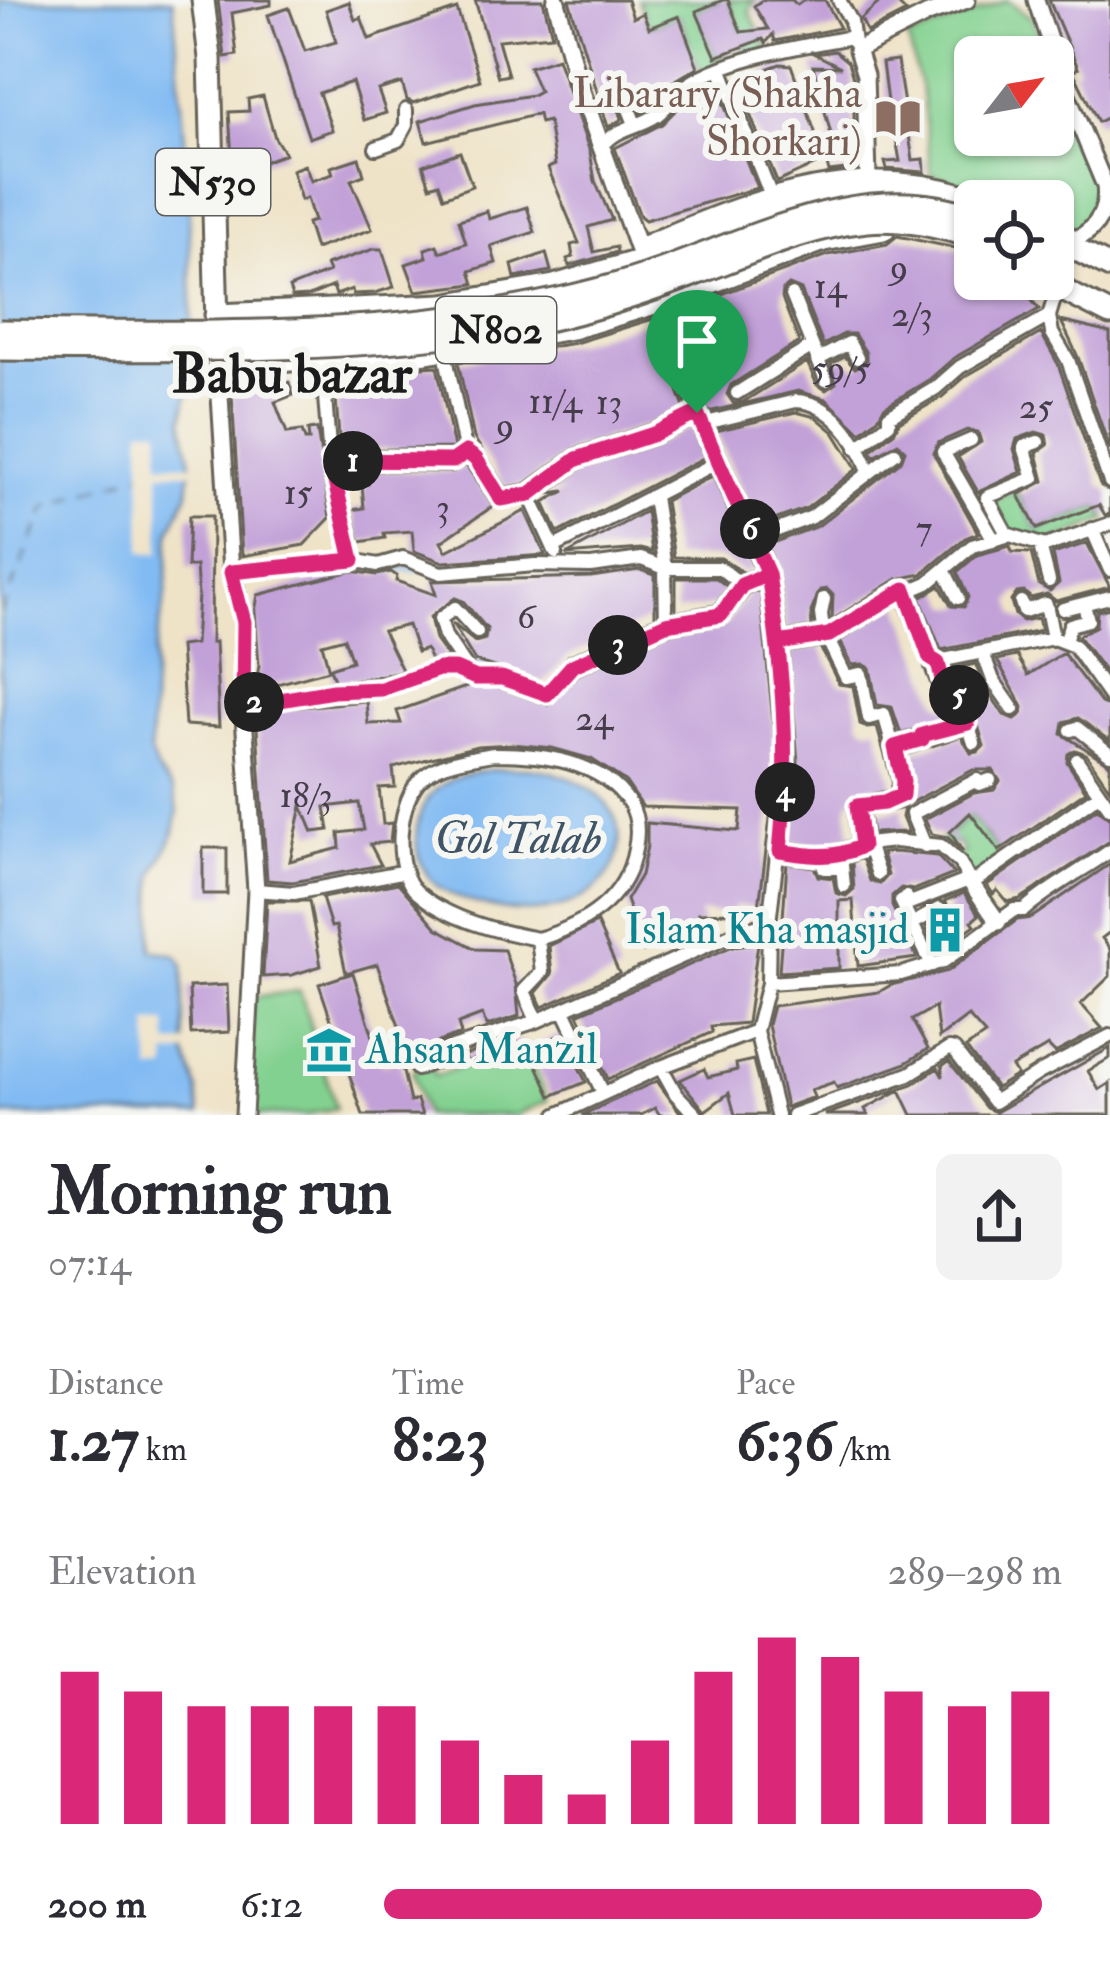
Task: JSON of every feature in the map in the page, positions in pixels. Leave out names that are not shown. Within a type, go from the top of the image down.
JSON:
[{"type":"highway","name":"N530","points":[[203,0],[210,58],[218,364]]},
{"type":"highway","points":[[216,314],[443,304],[554,286],[812,194],[849,188],[954,201]]},
{"type":"highway","name":"N802","points":[[0,331],[252,330],[469,314],[565,297],[648,275],[830,211],[891,205],[954,214]]},
{"type":"highway","name":"N802","points":[[0,350],[200,351],[442,343],[604,304],[799,236],[870,220],[954,232]]},
{"type":"highway","points":[[218,364],[322,359],[572,328],[658,302],[790,251],[877,229],[912,229],[954,239]]},
{"type":"highway","points":[[1074,246],[1110,267]]},
{"type":"highway","points":[[1074,262],[1110,280]]},
{"type":"highway","points":[[1074,287],[1110,302]]},
{"type":"highway","points":[[1074,292],[1110,314]]},
{"type":"main road","points":[[556,0],[564,39],[658,302]]},
{"type":"street","points":[[839,0],[850,20],[865,75],[868,178]]},
{"type":"street","points":[[602,148],[615,133],[657,115],[684,88],[721,70],[854,44],[933,6],[968,0]]},
{"type":"street","points":[[1036,0],[1066,92],[1099,166],[1108,202],[1087,234],[1074,237]]},
{"type":"street","points":[[721,70],[771,196]]},
{"type":"street","points":[[623,94],[635,124]]},
{"type":"street","points":[[376,148],[398,140],[406,125],[406,110]]},
{"type":"street","points":[[639,254],[798,187],[868,178],[954,190]]},
{"type":"street","points":[[792,295],[826,380]]},
{"type":"street","points":[[1050,300],[1052,333],[1068,360],[1110,482]]},
{"type":"street","points":[[658,302],[700,418],[768,574],[788,762],[770,923],[769,983],[756,1030],[777,1115]]},
{"type":"street","points":[[857,448],[889,423],[890,416],[960,367],[1048,316]]},
{"type":"street","points":[[442,343],[466,452],[476,459],[501,499],[530,494],[577,459],[700,418],[796,400],[813,401],[831,414],[869,471]]},
{"type":"street","points":[[737,394],[814,353],[849,343],[857,358]]},
{"type":"street","points":[[322,359],[330,460],[353,560]]},
{"type":"street","points":[[218,364],[231,572],[244,622],[243,702],[256,890],[244,1115]]},
{"type":"street","points":[[971,440],[943,452],[1001,538]]},
{"type":"street","points":[[1001,538],[987,497],[1034,478],[1024,447],[1038,442]]},
{"type":"street","points":[[330,460],[453,461],[466,452]]},
{"type":"street","points":[[754,539],[812,517],[896,453]]},
{"type":"street","points":[[554,547],[720,460]]},
{"type":"street","points":[[530,494],[561,564]]},
{"type":"street","points":[[654,496],[665,568],[666,624]]},
{"type":"street","points":[[778,643],[825,636],[905,589],[928,584],[972,546],[1001,538],[1040,546],[1065,542],[1110,524]]},
{"type":"street","points":[[1092,529],[1110,570]]},
{"type":"street","points":[[1040,546],[1049,581]]},
{"type":"street","points":[[231,572],[353,560],[378,565],[403,558],[441,573],[640,560],[665,568],[720,568],[742,585]]},
{"type":"street","points":[[944,569],[958,598]]},
{"type":"street","points":[[477,632],[455,608],[440,619],[445,636],[476,678],[502,678],[547,694],[572,666],[666,624],[721,615],[742,585],[768,574]]},
{"type":"street","points":[[905,589],[930,658],[938,663],[946,696],[958,693],[974,743]]},
{"type":"street","points":[[1063,609],[1110,597]]},
{"type":"street","points":[[824,599],[825,636],[846,677],[861,674],[869,718],[884,714],[903,781],[902,795],[857,806],[878,874]]},
{"type":"street","points":[[1021,602],[1024,611],[1046,604],[1059,640]]},
{"type":"street","points":[[1059,640],[1070,625],[1088,620],[1084,604]]},
{"type":"street","points":[[938,663],[1059,640],[1074,646],[1110,697]]},
{"type":"street","points":[[982,653],[1012,710]]},
{"type":"street","points":[[243,702],[381,689],[439,669],[471,674]]},
{"type":"street","points":[[895,747],[968,723]]},
{"type":"street","points":[[1071,730],[1077,728],[1110,754]]},
{"type":"street","points":[[517,754],[567,761],[612,785],[629,802],[637,838],[633,863],[609,902],[575,925],[538,939],[448,912],[414,891],[401,872],[405,812],[414,784],[430,771],[459,760],[517,754]]},
{"type":"street","points":[[1077,760],[1110,808]]},
{"type":"street","points":[[925,846],[911,814],[964,785],[990,780]]},
{"type":"street","points":[[932,965],[903,898],[910,903],[970,882],[1098,795]]},
{"type":"street","points":[[824,868],[866,845],[896,841],[946,849],[998,922]]},
{"type":"street","points":[[769,983],[901,974],[944,961],[1110,850]]},
{"type":"street","points":[[780,851],[842,862]]},
{"type":"street","points":[[842,862],[844,886]]},
{"type":"street","points":[[256,890],[293,893],[401,872]]},
{"type":"street","points":[[912,924],[939,909]]},
{"type":"street","points":[[410,1056],[418,1069],[436,1061],[442,1051],[537,1021],[735,933],[770,923]]},
{"type":"street","points":[[537,1021],[524,991],[542,972],[538,939]]},
{"type":"street","points":[[564,1010],[603,1093]]},
{"type":"street","points":[[557,1115],[756,1030]]},
{"type":"street","points":[[793,1115],[922,1068],[949,1049],[994,1102],[1039,1072],[1110,1036]]},
{"type":"street","points":[[661,1067],[676,1094],[701,1115]]},
{"type":"green space","points":[[638,0],[722,0],[696,11],[716,57],[725,54],[732,61],[747,46],[728,0],[755,0],[749,10],[769,53],[702,74],[692,53],[663,52],[689,41],[679,16],[649,27]]},
{"type":"green space","points":[[1007,0],[1032,18],[1039,36],[954,36],[954,156],[1074,156],[1074,121],[1102,190],[1098,208],[1081,232],[1074,229],[1074,180],[954,182],[931,174],[922,94],[908,39]]},
{"type":"green space","points":[[1016,491],[1037,530],[1098,507],[1107,520],[1048,543],[1009,531],[993,500]]},
{"type":"green space","points":[[970,816],[1003,857],[972,881],[955,858],[964,852],[957,842],[947,848],[937,845]]},
{"type":"green space","points":[[300,991],[336,1108],[307,1115],[250,1115],[252,997]]},
{"type":"green space","points":[[523,1044],[547,1101],[516,1115],[425,1115],[412,1072],[430,1065],[435,1076]]},
{"type":"water","points":[[0,0],[173,0],[187,165],[192,299],[190,380],[183,419],[191,464],[188,493],[170,531],[166,594],[154,656],[150,752],[157,771],[173,790],[178,811],[173,836],[154,874],[152,950],[177,955],[183,965],[185,1053],[198,1089],[200,1115],[0,1115]]},
{"type":"water","name":"Gol Talab","points":[[528,768],[577,781],[606,804],[619,832],[616,860],[598,886],[568,904],[527,911],[476,903],[438,887],[422,865],[416,838],[427,800],[447,782],[466,774]]},
{"type":"pier","points":[[141,428],[160,428],[160,463],[197,464],[197,472],[160,472],[160,553],[142,553]]},
{"type":"pier","points":[[167,1023],[168,1044],[190,1043],[191,1053],[167,1055],[167,1070],[151,1071],[148,1024]]},
{"type":"building","points":[[218,0],[271,0],[271,5],[232,13],[237,55],[225,57]]},
{"type":"building","points":[[475,0],[543,0],[552,35],[498,40],[508,75],[498,77]]},
{"type":"building","points":[[569,0],[627,0],[633,18],[643,13],[649,28],[679,16],[698,67],[641,112],[630,87],[618,85],[613,94],[622,119],[608,127]]},
{"type":"building","points":[[728,0],[741,32],[768,29],[754,6],[762,0],[792,0],[797,5],[804,0],[825,0],[840,28],[775,41],[773,34],[766,43],[763,39],[716,57],[696,11]]},
{"type":"building","points":[[882,0],[894,0],[906,12],[867,32],[861,19]]},
{"type":"building","points":[[1049,0],[1110,0],[1110,116],[1098,122],[1074,73],[1078,68],[1074,36],[1064,36]]},
{"type":"building","points":[[349,2],[369,39],[457,9],[480,80],[414,103],[407,100],[402,83],[378,90],[386,113],[364,120],[352,82],[319,93],[332,130],[309,138],[268,15],[289,8],[305,51],[336,42],[326,10]]},
{"type":"building","points":[[835,51],[848,62],[853,78],[855,153],[848,156],[853,169],[829,172],[826,160],[777,182],[736,79],[770,72],[769,68],[780,64],[791,65],[820,146],[833,142],[813,66],[841,67],[815,54]]},
{"type":"building","points":[[557,58],[612,220],[588,227],[594,252],[616,247],[617,252],[569,266],[571,245],[579,243],[548,168],[555,165],[548,121],[540,123],[538,114],[426,142],[420,121],[475,104],[532,95],[539,91],[529,67]]},
{"type":"building","points":[[897,61],[913,160],[924,159],[925,172],[887,169],[885,162],[900,161],[895,133],[891,133],[882,63]]},
{"type":"building","points":[[715,82],[757,188],[645,220],[615,148],[662,124],[690,96]]},
{"type":"building","points":[[263,96],[275,138],[285,154],[233,173],[229,112],[249,111],[248,99]]},
{"type":"building","points":[[460,152],[472,186],[444,197],[439,183],[430,186],[423,165]]},
{"type":"building","points":[[359,158],[364,175],[351,180],[372,229],[315,249],[307,223],[314,221],[307,198],[301,200],[292,170],[305,165],[311,181],[333,174],[331,167]]},
{"type":"building","points":[[527,207],[535,232],[491,246],[496,263],[470,271],[474,284],[416,291],[406,264],[427,257],[425,249],[437,245],[440,252],[466,243],[459,220],[487,211],[489,219]]},
{"type":"building","points":[[897,236],[954,248],[954,300],[1032,300],[1039,309],[954,358],[884,407],[861,432],[826,399],[798,391],[708,412],[680,316],[675,318],[673,312],[828,255],[887,244]],"holes":[[[789,285],[801,290],[823,345],[854,334],[866,362],[855,368],[845,357],[831,364],[836,383],[826,390],[817,385],[807,362],[743,402],[733,403],[727,394],[731,385],[799,342],[782,298]]]},
{"type":"building","points":[[382,249],[394,287],[375,293],[353,294],[352,289],[336,295],[333,286],[292,297],[289,288],[329,272],[326,265]]},
{"type":"building","points":[[546,253],[551,271],[515,278],[512,265]]},
{"type":"building","points":[[653,319],[684,408],[573,449],[525,484],[506,487],[474,438],[458,362],[575,343]]},
{"type":"building","points":[[1061,321],[1110,333],[1110,450],[1078,357]]},
{"type":"building","points":[[1041,333],[1058,364],[1100,485],[1110,492],[1110,514],[1105,515],[1099,505],[1037,529],[1019,495],[1044,481],[1037,453],[1048,445],[1046,435],[1036,432],[1017,439],[1014,449],[1021,472],[978,492],[958,457],[981,442],[978,432],[967,430],[938,443],[933,453],[978,533],[965,538],[922,574],[897,579],[832,620],[833,595],[820,590],[811,612],[812,627],[787,631],[778,573],[767,545],[818,526],[901,461],[905,450],[898,443],[874,456],[871,450],[899,422]]},
{"type":"building","points":[[437,366],[454,448],[340,450],[334,373]]},
{"type":"building","points":[[265,376],[268,384],[289,382],[293,395],[275,402],[287,433],[302,431],[309,440],[308,430],[317,429],[330,518],[304,545],[242,556],[231,379]]},
{"type":"building","points":[[796,412],[816,417],[834,432],[857,469],[807,508],[758,526],[716,431]]},
{"type":"building","points":[[692,427],[705,457],[558,533],[544,502],[565,491],[549,493],[582,468],[657,444]]},
{"type":"building","points":[[466,465],[493,506],[441,542],[446,551],[525,511],[545,555],[443,562],[414,551],[412,531],[384,533],[385,538],[360,542],[352,510],[364,508],[362,485],[368,484],[368,471],[453,472]]},
{"type":"building","points":[[713,476],[754,569],[744,573],[721,558],[674,557],[665,501]]},
{"type":"building","points":[[646,511],[652,552],[566,555]]},
{"type":"building","points":[[189,516],[212,516],[211,643],[215,642],[219,727],[185,725],[180,646],[195,644],[198,595],[196,566],[187,567]]},
{"type":"building","points":[[1087,543],[1110,587],[1056,601],[1047,594],[1031,598],[1017,593],[1011,601],[1015,615],[1023,621],[1038,618],[1041,630],[941,650],[920,598],[940,586],[951,606],[964,607],[968,597],[957,572],[977,555],[1010,546],[1012,552],[1031,553],[1039,585],[1050,591],[1059,583],[1053,554]]},
{"type":"building","points":[[640,570],[655,575],[655,617],[568,656],[544,683],[475,661],[452,623],[475,642],[485,639],[487,629],[455,598],[430,617],[435,640],[448,658],[431,661],[426,649],[417,652],[408,625],[383,631],[402,670],[396,673],[335,683],[330,668],[352,661],[344,638],[322,644],[329,670],[255,690],[258,595],[352,571],[391,572],[396,581],[436,595],[432,581],[591,577]]},
{"type":"building","points":[[676,578],[716,578],[728,587],[715,605],[676,612]]},
{"type":"building","points":[[760,590],[777,762],[759,907],[699,913],[702,924],[644,952],[626,900],[641,875],[647,823],[736,831],[741,810],[643,807],[625,781],[591,759],[513,744],[477,746],[393,768],[395,787],[379,788],[383,824],[392,823],[390,842],[370,844],[381,865],[293,882],[267,880],[256,711],[366,701],[368,724],[401,723],[397,711],[469,686],[500,688],[548,705],[578,675],[669,634],[726,624],[749,594]],"holes":[[[359,803],[364,830],[339,833],[340,848],[290,861],[302,806],[313,832],[329,830],[325,807]]]},
{"type":"building","points":[[899,603],[937,700],[951,706],[954,716],[901,734],[892,707],[877,705],[870,668],[852,665],[840,641]]},
{"type":"building","points":[[1110,608],[1110,679],[1078,636],[1096,626],[1097,611]]},
{"type":"building","points":[[820,647],[839,684],[853,686],[860,724],[877,727],[892,781],[890,790],[850,799],[851,840],[825,847],[789,842],[798,762],[789,652]]},
{"type":"building","points":[[1063,653],[1101,703],[1110,707],[1110,741],[1078,718],[1064,722],[1062,734],[1110,764],[1110,789],[1086,754],[1075,750],[1068,754],[1067,762],[1086,791],[999,851],[970,813],[950,832],[963,852],[947,837],[932,834],[925,819],[974,793],[994,790],[1000,781],[993,770],[973,770],[906,805],[913,783],[906,755],[961,736],[971,753],[984,746],[968,690],[954,683],[951,669],[976,664],[1004,715],[1015,719],[1023,707],[997,660],[1017,656],[1028,675]]},
{"type":"building","points":[[904,808],[908,832],[872,833],[869,815]]},
{"type":"building","points":[[1097,808],[1110,818],[1110,841],[1020,899],[1007,902],[997,890],[993,894],[987,885]]},
{"type":"building","points":[[203,848],[227,848],[227,894],[203,894]]},
{"type":"building","points":[[882,853],[937,856],[954,874],[914,890],[901,888],[892,896],[892,906],[917,958],[858,966],[853,900],[839,901],[839,968],[779,972],[787,863],[814,867],[818,876],[833,878],[836,893],[846,896],[854,889],[852,862],[862,858],[870,881],[880,884],[888,875]]},
{"type":"building","points":[[1110,864],[1110,932],[1102,938],[1110,949],[1110,976],[1081,1004],[1102,1028],[1055,1053],[1048,1046],[1012,1067],[1017,1075],[996,1088],[966,1048],[985,1035],[968,1016],[939,1038],[935,1007],[912,1020],[928,1049],[904,1064],[837,1088],[834,1082],[811,1090],[814,1097],[786,1107],[768,1025],[773,1006],[879,992],[948,971],[1017,920],[1031,918]]},
{"type":"building","points":[[398,883],[437,928],[476,949],[504,950],[516,984],[519,1016],[487,1026],[482,1015],[458,1024],[461,1034],[439,1042],[425,1054],[420,1044],[406,1046],[377,964],[346,973],[336,926],[331,927],[322,898]]},
{"type":"building","points":[[964,893],[979,915],[972,921],[975,925],[937,952],[926,928],[947,915],[945,901]]},
{"type":"building","points":[[267,901],[309,901],[321,966],[263,977]]},
{"type":"building","points":[[597,923],[619,973],[542,1007],[536,993],[552,974],[549,946]]},
{"type":"building","points":[[758,943],[747,1023],[711,1026],[712,1032],[608,1079],[578,1014],[733,946]]},
{"type":"building","points":[[353,973],[382,1065],[400,1059],[410,1102],[417,1100],[422,1115],[363,1115],[319,984]]},
{"type":"building","points":[[227,985],[229,1032],[191,1034],[189,987]]},
{"type":"building","points":[[563,1034],[586,1082],[551,1096],[529,1048]]},
{"type":"building","points":[[516,1039],[520,1050],[478,1068],[476,1060],[453,1059]]},
{"type":"building","points":[[1110,1048],[1110,1058],[1088,1071],[1099,1090],[1110,1083],[1110,1115],[912,1115],[900,1090],[865,1109],[868,1115],[825,1115],[913,1084],[938,1068],[943,1077],[942,1066],[949,1061],[986,1108],[996,1112]]},
{"type":"building","points":[[753,1060],[766,1115],[735,1115],[729,1093],[705,1111],[680,1080],[704,1069],[708,1077],[737,1070],[736,1064]]},
{"type":"building","points":[[657,1081],[682,1115],[660,1115],[655,1108],[641,1115],[582,1115]]},
{"type":"waterway","points":[[386,567],[417,570]]},
{"type":"waterway","points":[[467,659],[494,672]]},
{"type":"ferry route","points":[[0,615],[46,507],[141,473]]},
{"type":"place","name":"Libarary (Shakha Shorkari)","points":[[898,118]]},
{"type":"place","name":"Islam Kha masjid","points":[[945,930]]},
{"type":"place","name":"Ahsan Manzil","points":[[329,1050]]},
{"type":"district","name":"Babu bazar","points":[[292,375]]},
{"type":"route","points":[[697,413],[654,434],[577,459],[530,494],[516,498],[501,499],[476,459],[466,452],[453,461],[330,460],[353,560],[231,572],[244,622],[243,702],[381,689],[439,669],[455,669],[476,678],[502,678],[547,694],[572,666],[666,624],[721,615],[742,585],[768,574],[782,669],[788,762],[780,851],[825,857],[862,846],[857,806],[898,800],[902,795],[895,747],[968,723],[958,693],[946,696],[938,663],[930,658],[903,588],[829,635],[811,639],[778,643],[768,574],[697,413]]}]
